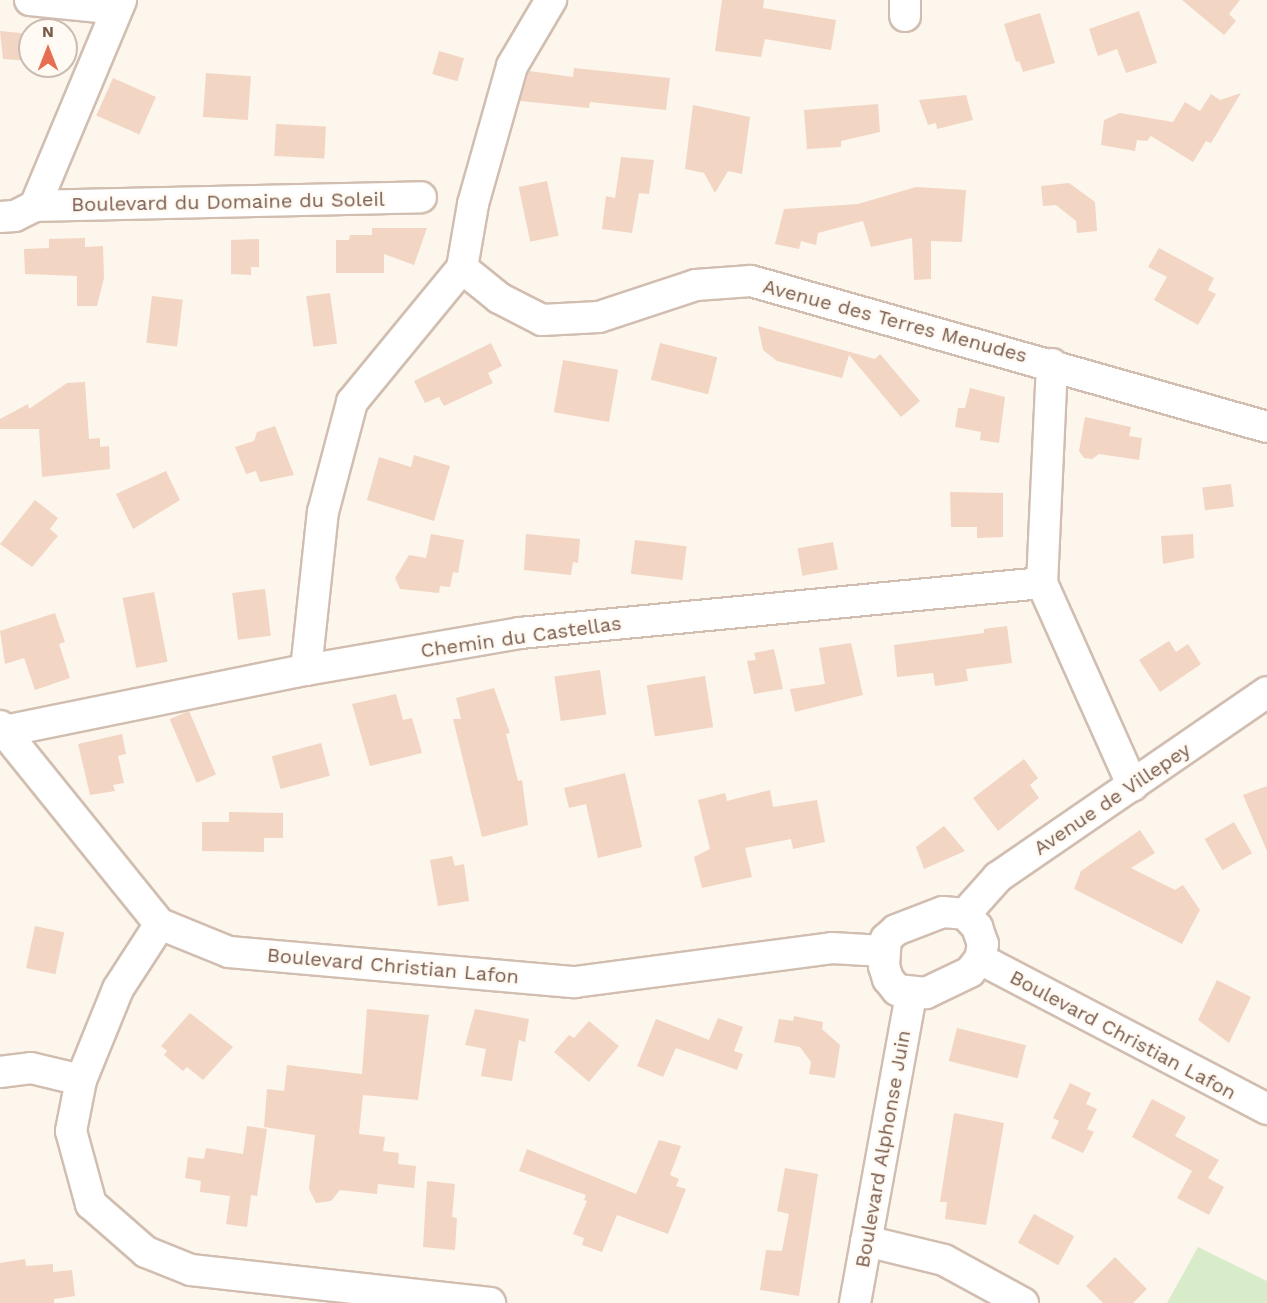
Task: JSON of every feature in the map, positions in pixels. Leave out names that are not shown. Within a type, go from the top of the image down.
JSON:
[{"type":"street","points":[[30,0],[119,4]]},
{"type":"street","points":[[306,670],[323,512],[352,402],[462,268],[473,204],[512,66],[551,0]]},
{"type":"street","name":"Boulevard du Domaine du Soleil","points":[[35,206],[119,4]]},
{"type":"street","name":"Boulevard du Domaine du Soleil","points":[[0,218],[15,216],[35,206],[421,197]]},
{"type":"street","name":"Avenue des Terres Menudes","points":[[462,268],[500,298],[542,320],[599,317],[696,285],[751,281],[1052,364],[1267,428]]},
{"type":"street","points":[[1052,364],[1042,583],[1133,786]]},
{"type":"street","name":"Chemin du Castellas","points":[[2,728],[306,670],[520,633],[1042,583]]},
{"type":"street","name":"Avenue de Villepey","points":[[965,914],[998,877],[1267,692]]},
{"type":"street","name":"Boulevard Christian Lafon","points":[[2,728],[160,924],[229,952],[575,982],[832,948],[883,951]]},
{"type":"street","points":[[943,912],[965,914],[977,927],[983,944],[980,959],[970,972],[926,993],[911,994],[897,990],[888,979],[883,951],[896,930],[943,912]]},
{"type":"street","points":[[160,924],[118,989],[81,1080],[71,1131],[91,1204],[146,1252],[192,1270],[490,1303]]},
{"type":"street","name":"Boulevard Christian Lafon","points":[[980,959],[1267,1109]]},
{"type":"street","name":"Boulevard Alphonse Juin","points":[[855,1303],[911,994]]},
{"type":"street","points":[[0,1072],[31,1068],[81,1080]]},
{"type":"street","points":[[866,1241],[944,1260],[1023,1303]]},
{"type":"green space","points":[[1198,1247],[1267,1281],[1267,1303],[1167,1303]]},
{"type":"building","points":[[722,0],[764,0],[763,8],[836,20],[831,50],[765,39],[761,57],[715,51]]},
{"type":"building","points":[[1182,0],[1240,0],[1229,14],[1236,21],[1224,35]]},
{"type":"building","points":[[1139,11],[1157,63],[1126,73],[1117,49],[1098,56],[1089,29]]},
{"type":"building","points":[[1040,13],[1055,63],[1023,72],[1019,61],[1016,62],[1004,24]]},
{"type":"building","points":[[0,31],[18,33],[18,60],[3,59]]},
{"type":"building","points":[[439,51],[464,58],[457,81],[432,74]]},
{"type":"building","points":[[574,68],[670,78],[666,110],[590,102],[589,108],[520,101],[529,71],[573,77]]},
{"type":"building","points":[[206,73],[251,76],[248,120],[203,117]]},
{"type":"building","points":[[113,78],[156,97],[139,135],[96,115]]},
{"type":"building","points":[[1241,93],[1211,143],[1206,141],[1193,162],[1151,136],[1147,141],[1137,140],[1135,151],[1101,145],[1104,120],[1120,113],[1173,122],[1185,102],[1200,111],[1211,94],[1220,100]]},
{"type":"building","points":[[966,95],[973,120],[937,129],[936,123],[928,125],[919,100]]},
{"type":"building","points":[[878,104],[880,132],[841,141],[841,147],[807,149],[804,110]]},
{"type":"building","points":[[693,105],[750,117],[742,174],[728,171],[715,193],[704,173],[685,169]]},
{"type":"building","points":[[276,124],[326,127],[324,159],[274,156]]},
{"type":"building","points":[[621,157],[654,160],[649,194],[639,193],[632,233],[602,229],[606,196],[615,198]]},
{"type":"building","points":[[547,181],[559,236],[530,242],[519,187]]},
{"type":"building","points":[[1069,183],[1095,202],[1097,231],[1077,233],[1076,221],[1056,205],[1043,206],[1041,186]]},
{"type":"building","points":[[916,187],[966,190],[962,242],[931,241],[931,279],[914,280],[912,238],[871,247],[863,221],[818,233],[816,245],[801,241],[799,249],[775,244],[784,209],[858,204]]},
{"type":"building","points":[[372,228],[427,228],[414,265],[384,254],[384,273],[336,273],[336,240],[349,240],[350,235],[372,235]]},
{"type":"building","points":[[85,238],[85,247],[103,246],[104,278],[97,306],[77,306],[77,276],[25,274],[24,249],[49,248],[49,239]]},
{"type":"building","points":[[259,239],[259,267],[251,267],[251,275],[231,274],[231,240]]},
{"type":"building","points":[[1159,248],[1214,278],[1208,290],[1216,294],[1198,325],[1154,300],[1167,277],[1148,267]]},
{"type":"building","points":[[330,293],[337,344],[313,347],[306,296]]},
{"type":"building","points":[[152,296],[183,300],[177,346],[146,343]]},
{"type":"building","points":[[758,326],[875,359],[880,354],[920,401],[901,417],[849,355],[842,378],[777,361],[763,350]]},
{"type":"building","points":[[491,343],[502,366],[488,373],[493,383],[444,406],[439,397],[425,403],[414,381]]},
{"type":"building","points":[[660,343],[717,357],[708,394],[651,380]]},
{"type":"building","points":[[563,360],[618,370],[609,422],[554,412]]},
{"type":"building","points":[[85,382],[89,439],[100,438],[100,447],[109,446],[110,469],[42,477],[39,429],[0,429],[0,419],[28,404],[29,409],[67,383]]},
{"type":"building","points":[[970,388],[1005,397],[999,443],[980,440],[981,432],[955,427],[958,408],[965,408]]},
{"type":"building","points":[[1085,417],[1131,427],[1129,436],[1142,438],[1139,460],[1099,454],[1092,459],[1084,458],[1079,451]]},
{"type":"building","points":[[275,426],[294,475],[260,482],[256,471],[246,474],[235,447],[254,441],[257,432]]},
{"type":"building","points":[[414,455],[450,466],[434,521],[367,500],[379,457],[411,467]]},
{"type":"building","points":[[166,471],[180,500],[133,529],[116,494]]},
{"type":"building","points":[[1231,484],[1234,507],[1205,510],[1202,488]]},
{"type":"building","points":[[950,492],[1003,493],[1003,537],[977,538],[977,527],[951,527]]},
{"type":"building","points":[[35,500],[58,518],[50,529],[58,536],[32,567],[0,544]]},
{"type":"building","points":[[431,534],[464,540],[458,573],[453,572],[450,587],[440,586],[439,593],[400,589],[395,578],[409,555],[426,558]]},
{"type":"building","points":[[526,534],[580,539],[578,563],[573,562],[571,575],[524,570]]},
{"type":"building","points":[[1193,534],[1194,558],[1163,564],[1161,536]]},
{"type":"building","points":[[635,540],[687,546],[682,580],[631,574]]},
{"type":"building","points":[[833,542],[838,570],[802,576],[798,548]]},
{"type":"building","points":[[265,589],[271,636],[238,640],[232,593]]},
{"type":"building","points":[[154,592],[168,662],[136,668],[123,598]]},
{"type":"building","points":[[55,613],[65,642],[59,644],[70,678],[35,690],[24,658],[5,664],[0,631]]},
{"type":"building","points":[[1007,626],[1012,663],[966,669],[968,681],[935,686],[933,673],[897,677],[894,645],[984,633],[984,629]]},
{"type":"building","points":[[1169,641],[1176,652],[1188,644],[1201,664],[1160,692],[1139,660]]},
{"type":"building","points":[[851,643],[863,695],[795,712],[790,689],[825,684],[819,648]]},
{"type":"building","points":[[774,649],[783,689],[754,694],[747,661],[756,660],[754,653]]},
{"type":"building","points":[[600,670],[606,715],[561,721],[554,676]]},
{"type":"building","points":[[705,676],[713,727],[655,737],[647,685]]},
{"type":"building","points":[[494,688],[510,733],[506,734],[518,781],[522,780],[528,825],[482,837],[453,719],[461,719],[456,698]]},
{"type":"building","points":[[396,694],[403,720],[412,718],[422,753],[370,766],[352,704]]},
{"type":"building","points":[[189,711],[216,775],[197,783],[170,719]]},
{"type":"building","points":[[122,734],[126,754],[118,756],[124,783],[113,785],[115,791],[90,795],[78,744]]},
{"type":"building","points":[[321,743],[330,776],[281,789],[272,756]]},
{"type":"building","points":[[1024,759],[1038,778],[1030,785],[1039,798],[998,831],[973,798]]},
{"type":"building","points":[[625,773],[642,847],[598,858],[586,804],[569,808],[564,788]]},
{"type":"building","points":[[1267,786],[1267,851],[1243,795]]},
{"type":"building","points":[[770,790],[773,807],[817,800],[825,842],[793,849],[791,839],[745,848],[752,877],[702,888],[694,857],[710,849],[698,800],[725,793],[727,801]]},
{"type":"building","points":[[229,812],[283,813],[283,838],[264,838],[264,852],[202,851],[202,822],[229,822]]},
{"type":"building","points":[[1234,822],[1252,853],[1223,870],[1205,839]]},
{"type":"building","points":[[944,826],[965,851],[924,869],[916,847]]},
{"type":"building","points":[[1140,830],[1155,853],[1131,868],[1175,890],[1183,885],[1200,910],[1182,944],[1074,889],[1081,871]]},
{"type":"building","points":[[452,856],[455,866],[464,864],[469,901],[438,906],[430,860]]},
{"type":"building","points":[[35,926],[64,932],[55,974],[26,968]]},
{"type":"building","points":[[1217,980],[1251,997],[1229,1043],[1198,1020]]},
{"type":"building","points":[[367,1009],[429,1015],[418,1100],[363,1095],[359,1134],[385,1137],[383,1151],[399,1153],[398,1164],[416,1166],[414,1188],[378,1184],[377,1194],[340,1190],[331,1201],[316,1203],[309,1189],[315,1135],[264,1127],[267,1089],[284,1091],[287,1065],[362,1074]]},
{"type":"building","points":[[475,1009],[529,1019],[525,1042],[519,1040],[512,1081],[481,1076],[486,1049],[465,1045]]},
{"type":"building","points":[[190,1013],[233,1047],[203,1080],[187,1067],[183,1071],[164,1055],[167,1051],[161,1046]]},
{"type":"building","points":[[794,1016],[823,1022],[822,1029],[840,1045],[835,1078],[809,1074],[811,1062],[800,1047],[774,1042],[779,1019],[793,1021]]},
{"type":"building","points":[[718,1018],[743,1027],[734,1051],[743,1054],[737,1070],[676,1048],[663,1077],[637,1066],[656,1019],[709,1040]]},
{"type":"building","points":[[589,1021],[619,1046],[589,1082],[554,1052],[569,1035],[574,1038]]},
{"type":"building","points":[[957,1028],[1026,1045],[1018,1078],[949,1061]]},
{"type":"building","points":[[1070,1083],[1091,1093],[1086,1104],[1097,1109],[1087,1129],[1094,1132],[1083,1153],[1051,1138],[1059,1121],[1053,1118]]},
{"type":"building","points":[[1152,1099],[1186,1117],[1175,1136],[1219,1160],[1208,1178],[1224,1187],[1209,1215],[1177,1198],[1192,1171],[1132,1137]]},
{"type":"building","points":[[954,1113],[1004,1123],[986,1225],[945,1219],[947,1202],[940,1202]]},
{"type":"building","points":[[247,1126],[267,1129],[257,1196],[251,1195],[247,1227],[226,1224],[230,1196],[200,1192],[201,1181],[185,1178],[188,1157],[204,1159],[206,1148],[243,1154]]},
{"type":"building","points":[[659,1140],[681,1146],[670,1175],[679,1179],[676,1186],[686,1189],[668,1234],[617,1215],[602,1252],[582,1245],[584,1238],[573,1234],[587,1201],[584,1200],[586,1195],[519,1171],[527,1149],[636,1194]]},
{"type":"building","points":[[785,1168],[818,1174],[799,1296],[760,1290],[766,1250],[782,1251],[789,1214],[777,1211]]},
{"type":"building","points":[[427,1181],[455,1184],[452,1217],[457,1218],[455,1250],[423,1247]]},
{"type":"building","points":[[1034,1214],[1074,1236],[1058,1265],[1018,1243]]},
{"type":"building","points":[[1115,1257],[1147,1289],[1133,1303],[1103,1303],[1086,1286]]},
{"type":"building","points":[[25,1259],[26,1266],[53,1264],[53,1272],[72,1270],[75,1296],[54,1299],[54,1303],[0,1303],[0,1263]]}]
